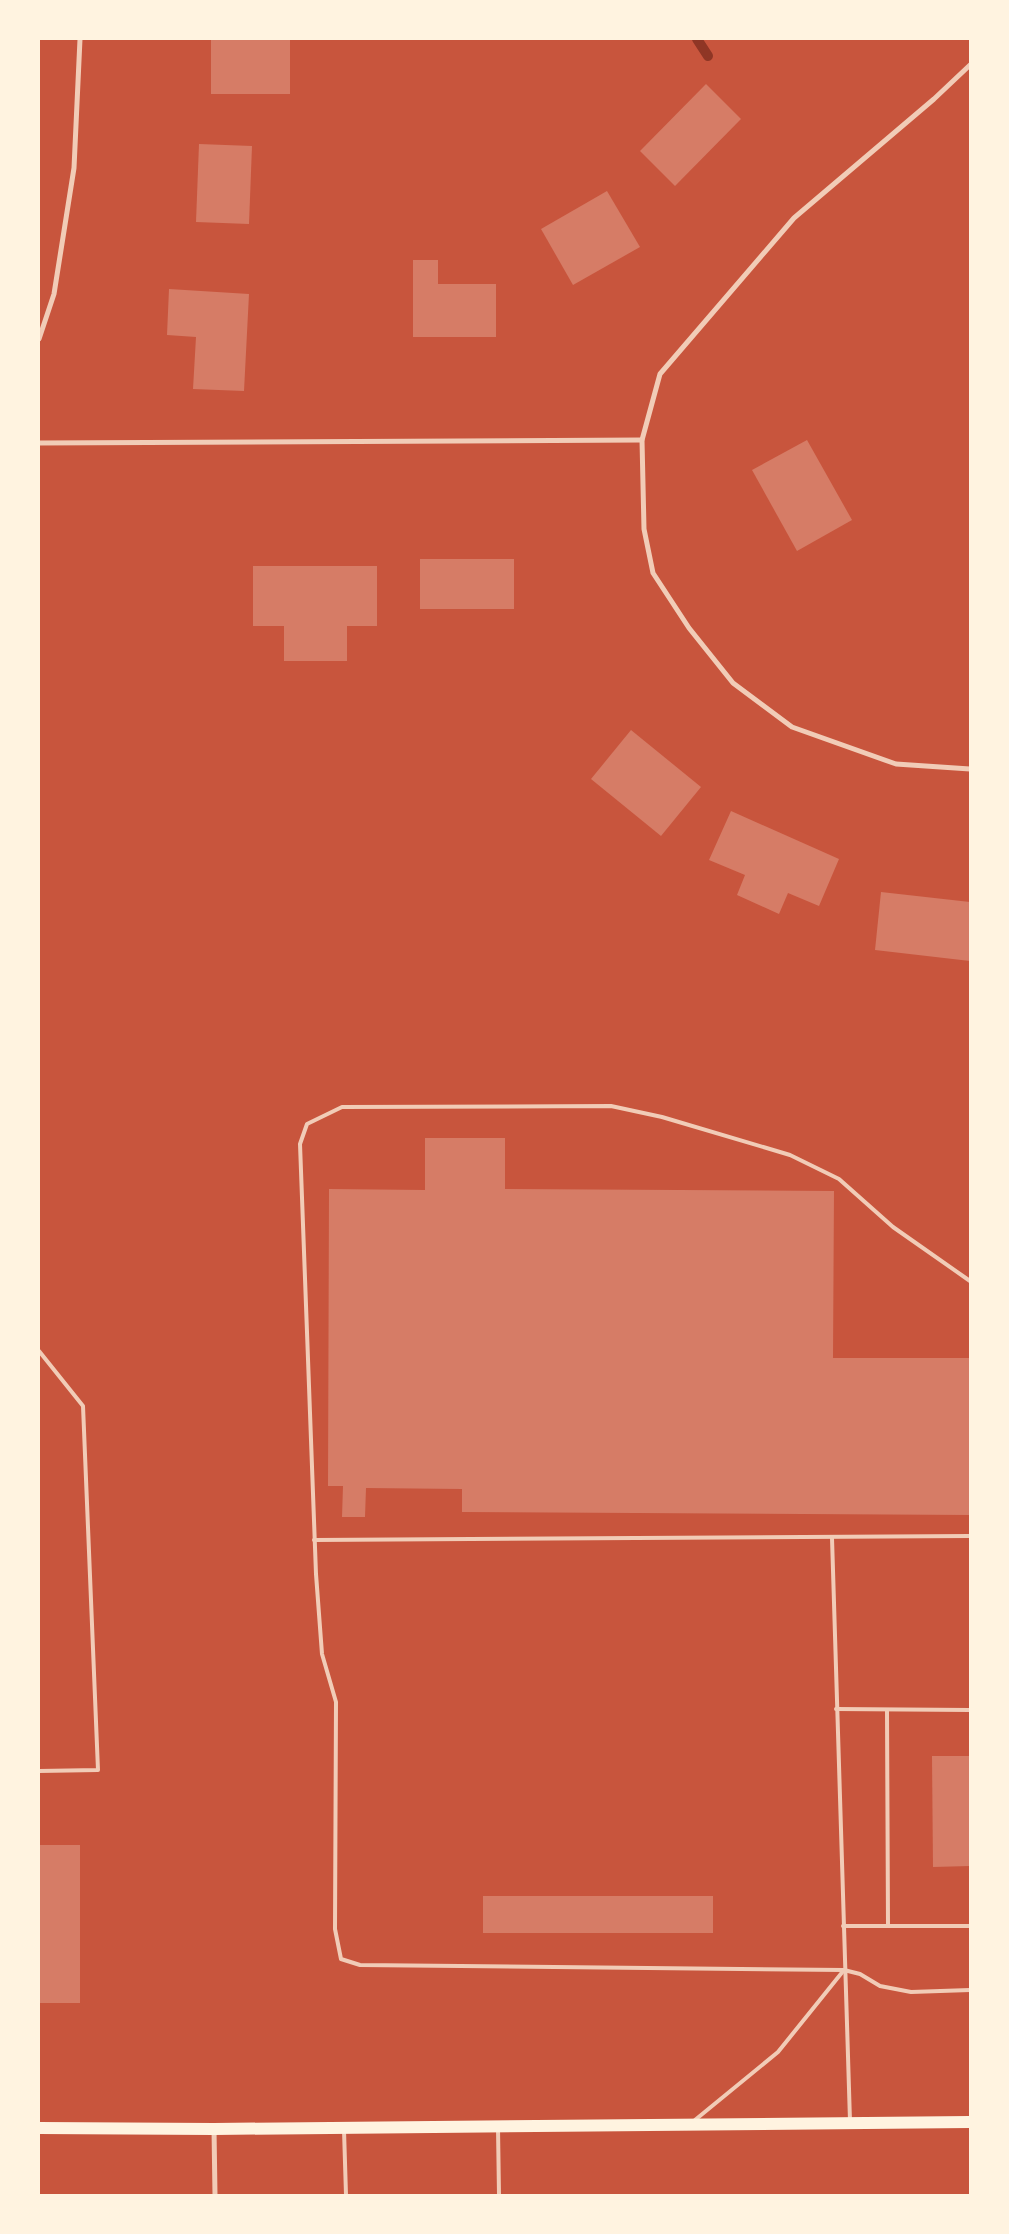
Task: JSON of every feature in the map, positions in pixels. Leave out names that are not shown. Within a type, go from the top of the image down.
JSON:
[{"type":"main road","points":[[39,2128],[214,2129],[970,2122]]},
{"type":"street","points":[[39,339],[54,294],[74,168],[80,39]]},
{"type":"street","points":[[970,65],[934,99],[794,218],[660,374],[642,440],[644,529],[653,573],[689,628],[733,684],[792,727],[835,743],[896,764],[970,769]]},
{"type":"street","points":[[39,443],[642,440]]},
{"type":"street","points":[[214,2129],[215,2195]]},
{"type":"lane","points":[[970,1281],[893,1227],[839,1179],[790,1154],[662,1117],[611,1106],[342,1108],[307,1124],[300,1144],[314,1540],[322,1654],[336,1702],[335,1928],[341,1960],[360,1965],[844,1970],[860,1974],[880,1986],[911,1992],[970,1990]]},
{"type":"lane","points":[[39,1351],[83,1406],[98,1770],[39,1771]]},
{"type":"lane","points":[[314,1540],[970,1536]]},
{"type":"lane","points":[[832,1538],[850,2123]]},
{"type":"lane","points":[[836,1709],[970,1710]]},
{"type":"lane","points":[[887,1710],[888,1926]]},
{"type":"lane","points":[[843,1926],[970,1926]]},
{"type":"lane","points":[[690,2124],[778,2052],[844,1970]]},
{"type":"lane","points":[[498,2126],[499,2195]]},
{"type":"lane","points":[[344,2128],[346,2195]]},
{"type":"building","points":[[211,39],[290,39],[290,94],[211,94]]},
{"type":"building","points":[[706,84],[741,119],[675,186],[640,151]]},
{"type":"building","points":[[199,144],[252,146],[249,224],[196,222]]},
{"type":"building","points":[[607,191],[640,247],[573,285],[541,229]]},
{"type":"building","points":[[413,260],[438,260],[438,284],[496,284],[496,337],[413,337]]},
{"type":"building","points":[[169,289],[249,294],[244,391],[193,389],[196,337],[167,335]]},
{"type":"building","points":[[807,440],[852,520],[797,551],[752,470]]},
{"type":"building","points":[[420,559],[514,559],[514,609],[420,609]]},
{"type":"building","points":[[253,566],[377,566],[377,626],[347,626],[347,661],[284,661],[284,626],[253,626]]},
{"type":"building","points":[[631,730],[701,787],[661,836],[591,779]]},
{"type":"building","points":[[731,811],[839,859],[819,906],[788,893],[779,914],[737,895],[745,875],[709,860]]},
{"type":"building","points":[[881,892],[970,902],[970,961],[875,950]]},
{"type":"building","points":[[425,1138],[505,1138],[505,1189],[834,1191],[833,1358],[970,1358],[970,1515],[462,1512],[462,1489],[366,1488],[365,1517],[342,1517],[343,1486],[328,1486],[329,1189],[425,1190]]},
{"type":"building","points":[[932,1756],[970,1756],[970,1866],[933,1867]]},
{"type":"building","points":[[39,1845],[80,1845],[80,2003],[39,2003]]},
{"type":"building","points":[[483,1896],[713,1896],[713,1933],[483,1933]]},
{"type":"waterway","points":[[697,39],[708,56]]}]
